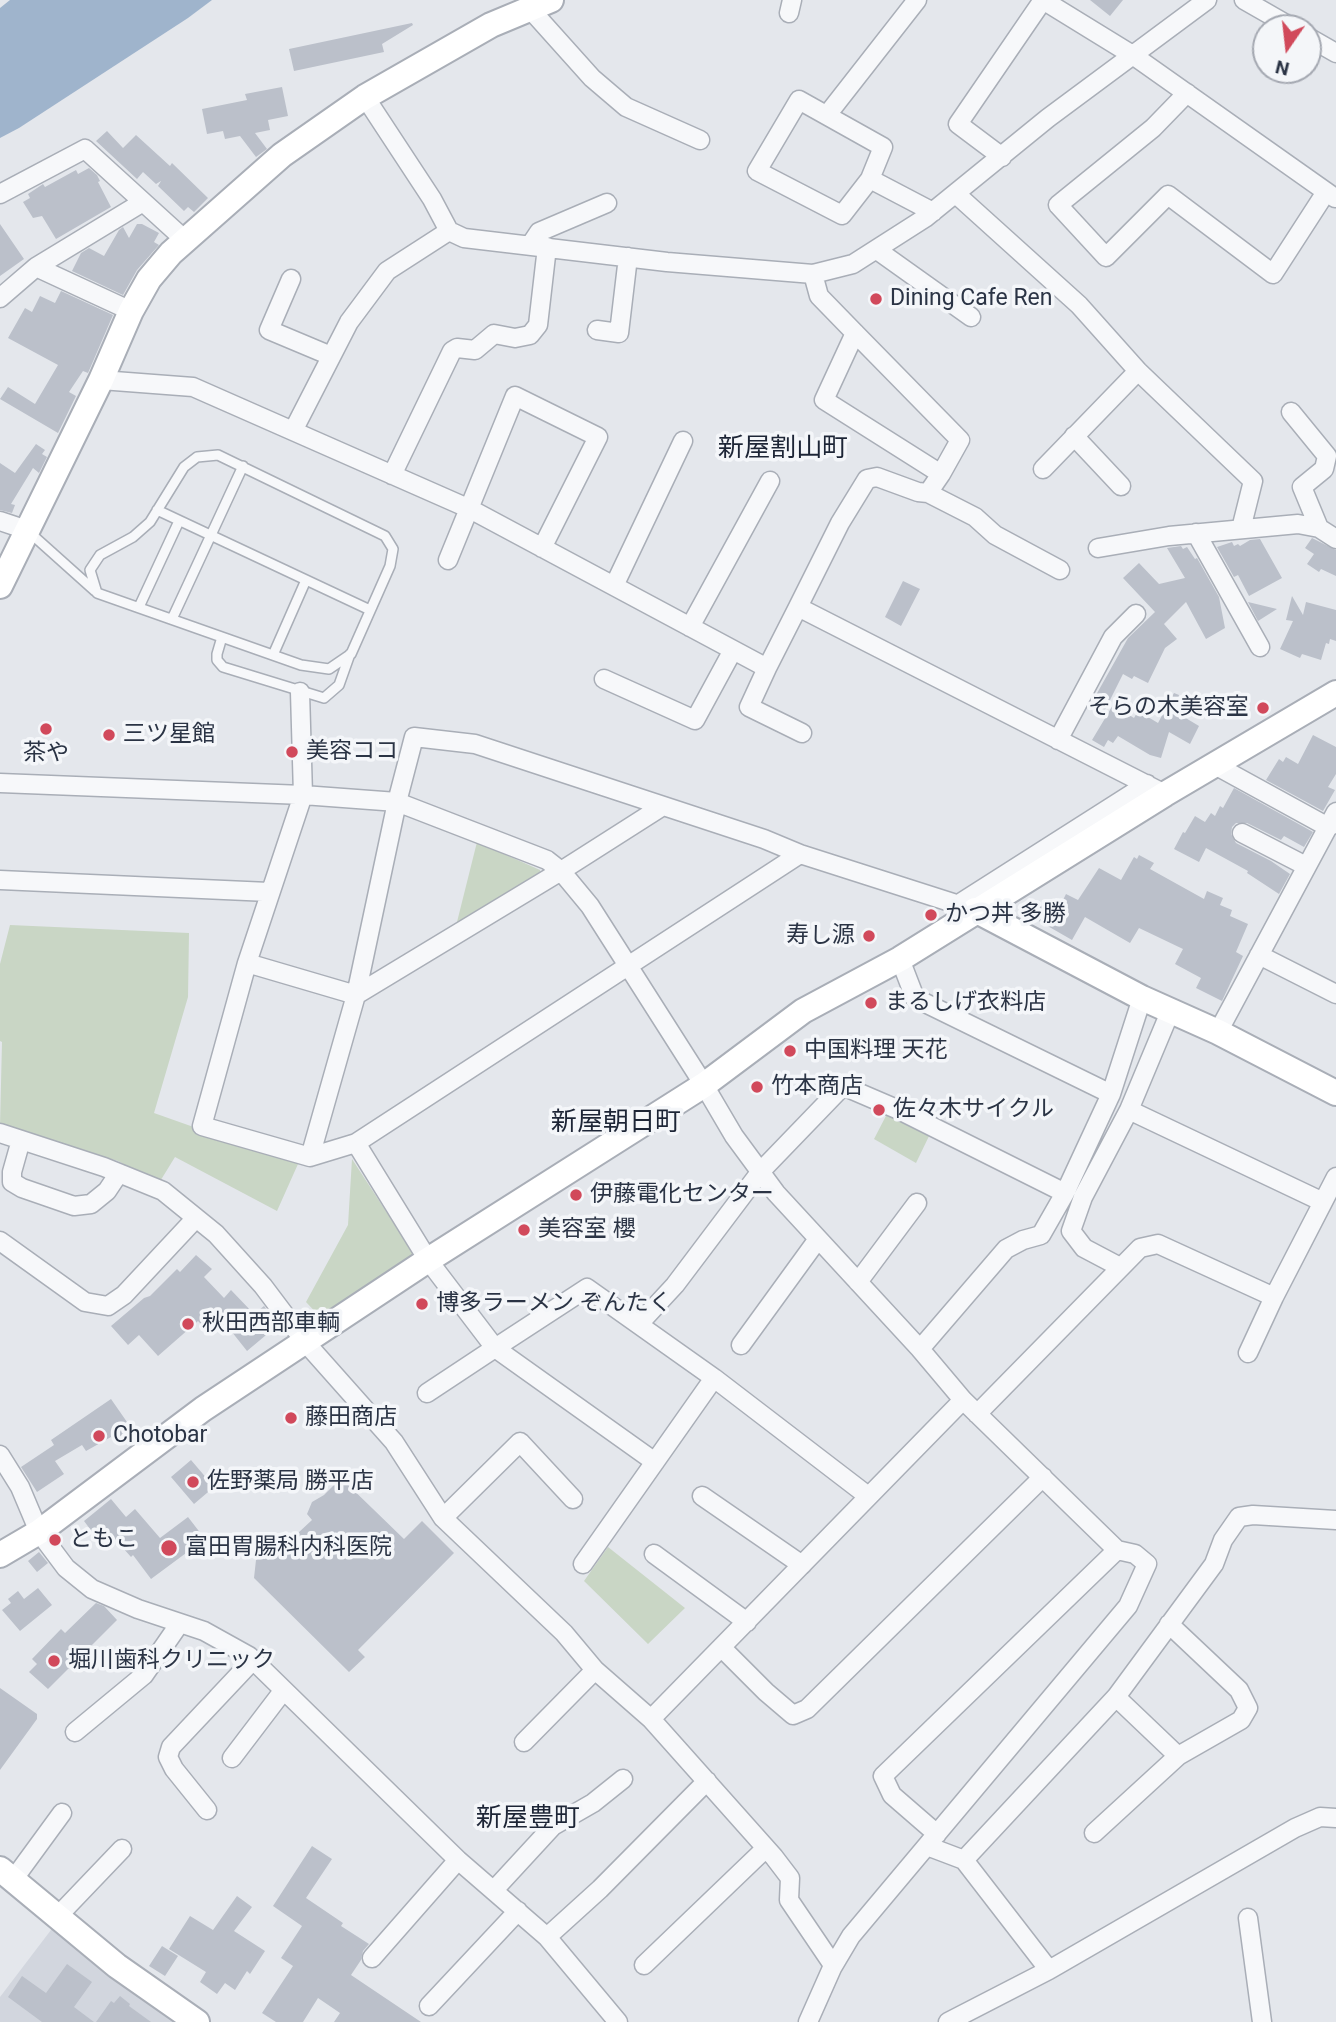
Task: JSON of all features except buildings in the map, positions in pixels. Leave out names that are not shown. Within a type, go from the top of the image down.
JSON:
[{"type":"street","points":[[827,115],[917,0]]},
{"type":"street","points":[[1002,156],[958,124],[1043,0],[1134,56],[1187,93],[1331,195],[1273,275],[1168,195],[1106,257],[1058,205],[1153,128],[1187,93]]},
{"type":"street","points":[[365,97],[449,231],[464,238],[813,275],[853,264],[933,212],[1048,118],[1207,0]]},
{"type":"street","points":[[1244,0],[1268,14]]},
{"type":"street","points":[[0,586],[101,380],[131,311],[149,279],[171,253],[282,155],[365,97],[491,25],[541,5],[592,78],[626,107],[701,139]]},
{"type":"street","points":[[799,100],[883,147],[870,179],[842,215],[757,171],[799,100]]},
{"type":"street","points":[[0,194],[85,149],[185,240]]},
{"type":"street","points":[[870,179],[933,212]]},
{"type":"street","points":[[956,194],[1079,305],[1138,371],[1253,481],[1241,529]]},
{"type":"street","points":[[0,298],[36,267],[143,202]]},
{"type":"street","points":[[392,475],[452,351],[457,348],[474,349],[494,334],[515,338],[530,335],[538,325],[539,232],[607,203]]},
{"type":"street","points":[[293,431],[349,322],[387,271],[449,231]]},
{"type":"street","points":[[877,250],[971,317]]},
{"type":"street","points":[[597,330],[620,333],[628,257]]},
{"type":"street","points":[[36,267],[131,311]]},
{"type":"street","points":[[813,275],[819,296],[960,440],[928,493]]},
{"type":"street","points":[[290,279],[269,330],[331,356]]},
{"type":"street","points":[[855,333],[824,400],[940,474]]},
{"type":"street","points":[[1043,469],[1138,371]]},
{"type":"street","points":[[101,380],[193,387],[470,509],[767,668]]},
{"type":"street","points":[[448,560],[515,396],[598,437],[542,548]]},
{"type":"street","points":[[1291,412],[1328,456],[1324,469],[1302,487],[1319,528]]},
{"type":"street","points":[[1074,436],[1121,486]]},
{"type":"street","points":[[614,586],[683,441]]},
{"type":"street","points":[[802,733],[750,707],[841,523],[867,479],[877,477],[928,493],[975,517],[995,535],[1060,570]]},
{"type":"street","points":[[690,627],[770,481]]},
{"type":"street","points":[[0,522],[27,530]]},
{"type":"street","points":[[1098,548],[1196,533],[1298,524],[1319,528],[1336,539]]},
{"type":"street","points":[[1196,533],[1260,647]]},
{"type":"street","points":[[798,607],[1156,789]]},
{"type":"street","points":[[1058,740],[1113,637],[1136,614]]},
{"type":"street","points":[[604,679],[695,720],[733,650]]},
{"type":"street","points":[[300,692],[303,795],[247,963],[202,1126],[310,1157],[356,1143],[800,854]]},
{"type":"street","points":[[0,1555],[39,1532],[203,1409],[428,1260],[704,1085],[803,1011],[900,958],[966,907],[1156,789],[1215,765],[1336,694]]},
{"type":"street","points":[[310,1157],[356,995],[397,802],[414,737],[475,744],[966,907],[1142,999],[1218,1032],[1336,1093]]},
{"type":"street","points":[[1215,765],[1333,820],[1218,1032]]},
{"type":"street","points":[[0,783],[303,795],[397,802],[547,860],[561,871],[590,906],[734,1136],[776,1192],[920,1349],[962,1399],[1117,1550],[1135,1554],[1147,1564],[1128,1606],[851,1936],[833,1965],[808,2022]]},
{"type":"street","points":[[247,963],[356,995],[663,806]]},
{"type":"street","points":[[1242,832],[1306,866]]},
{"type":"street","points":[[0,880],[270,892]]},
{"type":"street","points":[[1259,955],[1336,994]]},
{"type":"street","points":[[900,958],[915,998],[1111,1094]]},
{"type":"street","points":[[920,1349],[1006,1249],[1041,1235],[1065,1193],[1111,1094],[1142,999]]},
{"type":"street","points":[[1120,1267],[1084,1248],[1071,1231],[1083,1197],[1129,1110],[1170,1012]]},
{"type":"street","points":[[639,1324],[675,1285],[761,1171],[843,1086],[899,1110],[1065,1193]]},
{"type":"street","points":[[1129,1110],[1323,1202]]},
{"type":"street","points":[[0,1133],[119,1173],[163,1191],[216,1234],[306,1343],[394,1443],[443,1518],[564,1633],[595,1671],[651,1719],[766,1848],[790,1878],[789,1900],[833,1965]]},
{"type":"street","points":[[20,1140],[12,1182],[74,1206],[91,1204],[107,1191],[119,1173]]},
{"type":"street","points":[[356,1143],[428,1260],[495,1348],[655,1462]]},
{"type":"street","points":[[1248,1353],[1336,1177]]},
{"type":"street","points":[[858,1282],[917,1203]]},
{"type":"street","points":[[0,1241],[85,1302],[108,1306],[124,1296],[196,1218]]},
{"type":"street","points":[[741,1345],[818,1238]]},
{"type":"street","points":[[977,1414],[1140,1248],[1158,1244],[1274,1297]]},
{"type":"street","points":[[427,1393],[587,1288],[714,1378],[868,1496]]},
{"type":"street","points":[[583,1564],[714,1378]]},
{"type":"street","points":[[651,1719],[962,1399]]},
{"type":"street","points":[[443,1518],[520,1441],[573,1499]]},
{"type":"street","points":[[0,1455],[20,1487],[39,1532],[66,1568],[92,1589],[138,1609],[204,1631],[253,1660],[458,1860],[547,1937],[618,2022]]},
{"type":"street","points":[[722,1648],[766,1692],[793,1714],[807,1709],[1043,1477]]},
{"type":"street","points":[[702,1496],[802,1565]]},
{"type":"street","points":[[964,1860],[1116,1697],[1214,1564],[1223,1540],[1239,1517],[1253,1515],[1336,1520]]},
{"type":"street","points":[[1049,1970],[964,1860],[932,1840],[892,1795],[883,1776],[1117,1550]]},
{"type":"street","points":[[654,1554],[747,1622]]},
{"type":"street","points":[[75,1732],[144,1675],[180,1623]]},
{"type":"street","points":[[1094,1833],[1178,1756],[1241,1720],[1248,1708],[1239,1690],[1169,1624]]},
{"type":"street","points":[[207,1810],[174,1769],[168,1757],[171,1747],[253,1660]]},
{"type":"street","points":[[524,1742],[595,1671]]},
{"type":"street","points":[[232,1758],[283,1691]]},
{"type":"street","points":[[1116,1697],[1178,1756]]},
{"type":"street","points":[[494,1890],[553,1826],[593,1803],[623,1779]]},
{"type":"street","points":[[547,1937],[600,1889],[707,1781]]},
{"type":"street","points":[[62,1813],[6,1874],[117,1966],[197,2022]]},
{"type":"street","points":[[948,2022],[1049,1970],[1295,1829],[1320,1817],[1336,1818]]},
{"type":"street","points":[[643,1965],[766,1848]]},
{"type":"street","points":[[57,1917],[122,1849]]},
{"type":"street","points":[[372,1958],[458,1860]]},
{"type":"street","points":[[429,2006],[518,1910]]},
{"type":"street","points":[[1248,1918],[1262,2022]]},
{"type":"lane","points":[[97,593],[90,570],[100,555],[133,537],[150,522],[184,467],[197,457],[218,455],[243,466],[384,536],[393,549],[390,566],[339,685],[324,698],[223,667],[216,654],[222,637]]},
{"type":"lane","points":[[172,619],[243,466]]},
{"type":"lane","points":[[157,510],[370,610]]},
{"type":"lane","points":[[139,607],[179,521]]},
{"type":"lane","points":[[27,530],[97,593],[301,664],[329,669],[351,654]]},
{"type":"lane","points":[[273,655],[306,580]]},
{"type":"shaded area","points":[[54,1926],[188,2022],[0,2022],[0,1997]]},
{"type":"green space","points":[[477,842],[540,870],[541,877],[456,926]]},
{"type":"green space","points":[[10,925],[189,933],[188,997],[154,1113],[298,1164],[277,1211],[175,1157],[159,1183],[118,1161],[0,1126],[0,964]]},
{"type":"green space","points":[[889,1110],[931,1132],[916,1163],[874,1139]]},
{"type":"green space","points":[[352,1159],[415,1256],[322,1319],[306,1302],[348,1225]]},
{"type":"green space","points":[[608,1547],[685,1608],[648,1644],[584,1581]]},
{"type":"water","points":[[10,0],[212,0],[0,138],[0,8]]},
{"type":"place","name":"Dining Cafe Ren","points":[[876,299]]},
{"type":"place","name":"そらの木美容室","points":[[1263,708]]},
{"type":"place","name":"茶や","points":[[46,729]]},
{"type":"place","name":"三ツ星館","points":[[109,735]]},
{"type":"place","name":"美容ココ","points":[[292,752]]},
{"type":"place","name":"かつ丼 多勝","points":[[931,915]]},
{"type":"place","name":"寿し源","points":[[869,936]]},
{"type":"place","name":"まるしげ衣料店","points":[[871,1003]]},
{"type":"place","name":"中国料理 天花","points":[[790,1051]]},
{"type":"place","name":"竹本商店","points":[[757,1087]]},
{"type":"place","name":"佐々木サイクル","points":[[879,1110]]},
{"type":"place","name":"伊藤電化センター","points":[[576,1195]]},
{"type":"place","name":"美容室 櫻","points":[[524,1230]]},
{"type":"place","name":"博多ラーメン ぞんたく","points":[[422,1304]]},
{"type":"place","name":"秋田西部車輌","points":[[188,1324]]},
{"type":"place","name":"藤田商店","points":[[291,1418]]},
{"type":"place","name":"Chotobar","points":[[99,1436]]},
{"type":"place","name":"佐野薬局 勝平店","points":[[193,1482]]},
{"type":"place","name":"ともこ","points":[[55,1540]]},
{"type":"place","name":"富田胃腸科内科医院","points":[[169,1548]]},
{"type":"place","name":"堀川歯科クリニック","points":[[54,1661]]},
{"type":"district","name":"新屋割山町","points":[[783,449]]},
{"type":"district","name":"新屋朝日町","points":[[616,1123]]},
{"type":"district","name":"新屋豊町","points":[[528,1819]]}]
